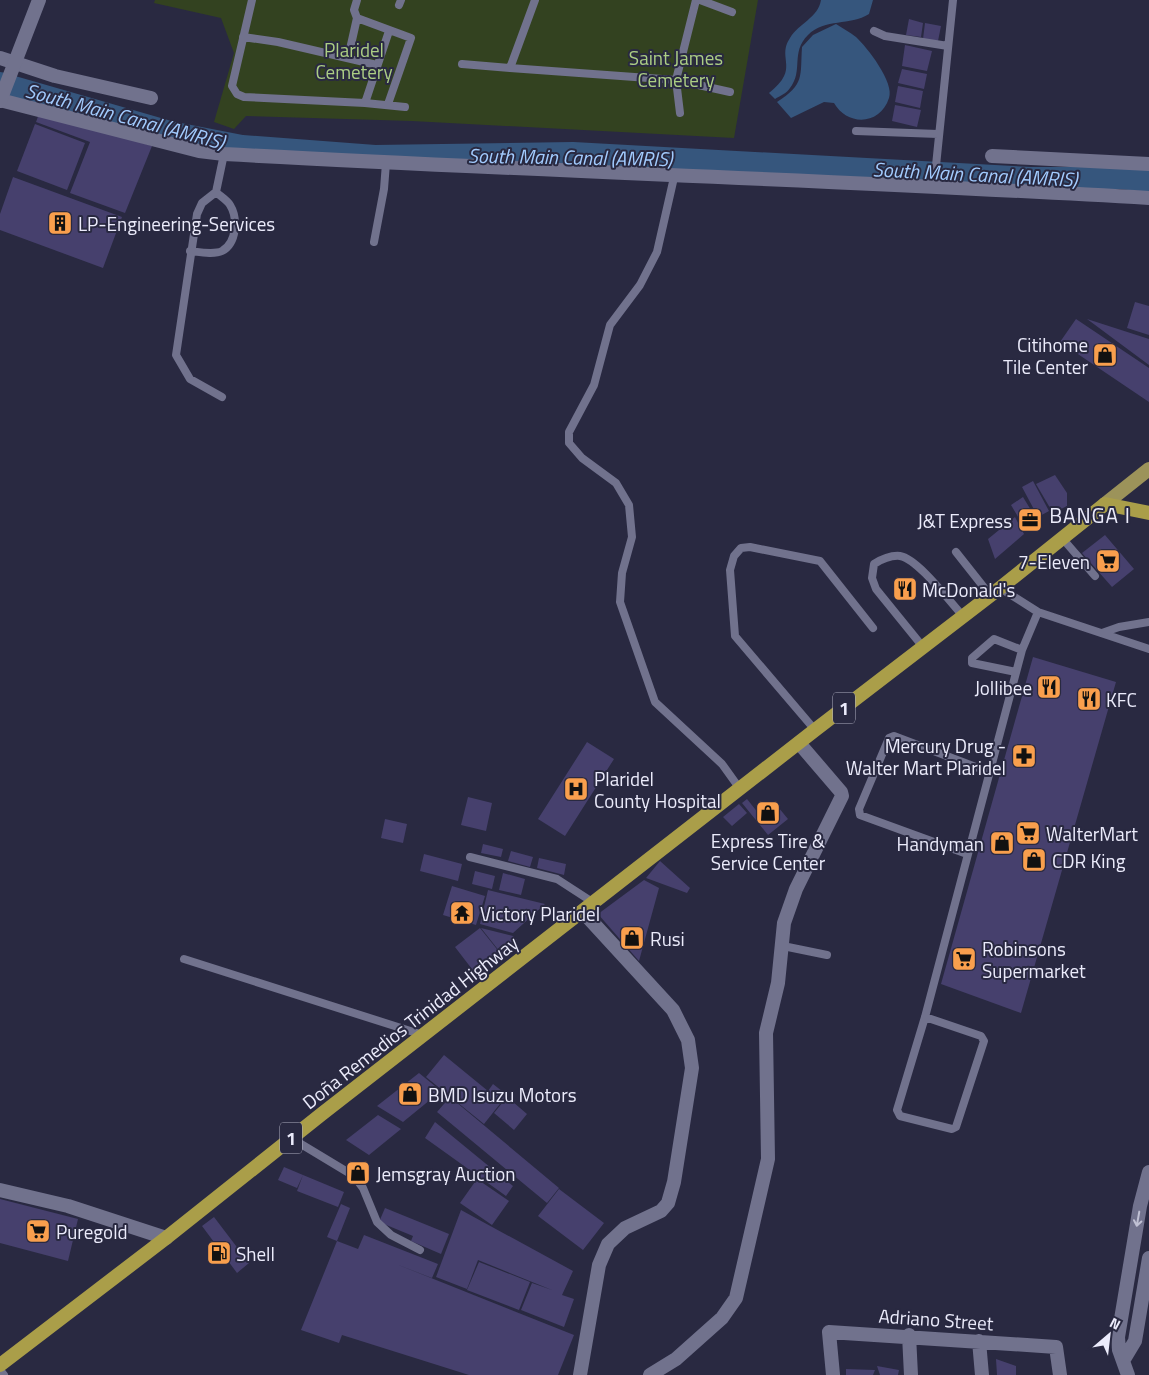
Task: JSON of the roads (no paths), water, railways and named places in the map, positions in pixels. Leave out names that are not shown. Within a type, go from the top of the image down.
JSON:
[{"type":"highway","name":"Doña Remedios Trinidad Highway","points":[[0,1365],[166,1238],[291,1138],[814,730],[995,592],[1105,504]]},
{"type":"highway","points":[[1105,504],[1149,513]]},
{"type":"main road","name":"Doña Remedios Trinidad Highway","points":[[1105,504],[1149,469]]},
{"type":"street","points":[[39,0],[0,99],[199,151],[386,163],[934,181],[1149,198]]},
{"type":"street","points":[[0,58],[11,69],[55,76],[151,98]]},
{"type":"street","points":[[992,156],[1149,164]]},
{"type":"street","points":[[650,1375],[676,1359],[722,1318],[736,1298],[768,1158],[766,1033],[783,946],[784,923],[796,889],[842,796],[841,792],[799,743]]},
{"type":"street","points":[[580,1375],[599,1265],[608,1244],[625,1228],[661,1211],[668,1204],[674,1182],[692,1068],[688,1040],[673,1010],[583,912]]},
{"type":"street","points":[[1128,1375],[1118,1337],[1140,1206],[1149,1172]]},
{"type":"street","points":[[0,1190],[68,1206],[166,1238]]},
{"type":"street","points":[[1123,1361],[1135,1341],[1149,1258]]},
{"type":"street","name":"Adriano Street","points":[[833,1375],[829,1332],[908,1335],[1056,1347],[1060,1375]]},
{"type":"street","points":[[908,1335],[911,1375]]},
{"type":"street","points":[[979,1341],[982,1375]]},
{"type":"lane","points":[[252,0],[232,86],[237,94],[244,97],[365,102],[405,107]]},
{"type":"lane","points":[[348,58],[357,18],[354,10],[358,0]]},
{"type":"lane","points":[[510,68],[535,0]]},
{"type":"lane","points":[[680,113],[676,80],[696,0]]},
{"type":"lane","points":[[700,0],[732,12]]},
{"type":"lane","points":[[934,181],[953,0]]},
{"type":"lane","points":[[357,18],[389,31],[407,35],[410,38],[388,104]]},
{"type":"lane","points":[[365,102],[389,31]]},
{"type":"lane","points":[[874,31],[885,36],[948,46]]},
{"type":"lane","points":[[243,37],[377,65]]},
{"type":"lane","points":[[462,64],[676,80],[730,92]]},
{"type":"lane","points":[[856,131],[938,134]]},
{"type":"lane","points":[[222,397],[190,379],[176,356],[190,251],[197,214],[202,203],[216,192],[224,154]]},
{"type":"lane","points":[[374,242],[384,190],[386,163]]},
{"type":"lane","points":[[675,173],[657,252],[640,285],[610,325],[594,385],[569,432],[569,443],[582,458],[616,483],[629,505],[632,537],[622,572],[620,602],[654,702],[722,764],[740,789]]},
{"type":"lane","points":[[190,251],[216,253],[222,251],[233,238],[236,221],[232,208],[216,192]]},
{"type":"lane","points":[[1062,538],[1095,576]]},
{"type":"lane","points":[[814,730],[735,636],[730,570],[734,556],[741,548],[750,547],[820,561],[873,628]]},
{"type":"lane","points":[[956,552],[995,592],[1038,612],[1149,649]]},
{"type":"lane","points":[[923,647],[876,589],[872,578],[874,564],[890,557],[902,556],[914,563],[963,616]]},
{"type":"lane","points":[[925,1017],[982,1036],[984,1041],[956,1127],[952,1129],[900,1116],[897,1110],[925,1017],[1022,650],[1038,612]]},
{"type":"lane","points":[[1102,633],[1119,627],[1149,622]]},
{"type":"lane","points":[[1016,672],[978,665],[972,662],[972,658],[994,638],[1022,650]]},
{"type":"lane","points":[[967,854],[860,815],[859,809],[889,738],[894,736],[989,772]]},
{"type":"lane","points":[[470,857],[557,879],[594,903]]},
{"type":"lane","points":[[783,946],[827,955]]},
{"type":"lane","points":[[184,959],[424,1035]]},
{"type":"lane","points":[[291,1138],[354,1176],[363,1188],[377,1222],[390,1235],[420,1250]]},
{"type":"lane","points":[[0,1370],[4,1375]]},
{"type":"water","points":[[821,0],[873,0],[869,14],[862,18],[822,26],[808,35],[800,48],[794,81],[787,91],[775,99],[769,93],[784,77],[786,70],[786,45],[794,33],[816,11]]},
{"type":"water","points":[[836,24],[856,37],[879,66],[890,91],[885,107],[878,114],[863,120],[847,116],[834,103],[824,102],[791,118],[777,102],[797,85],[801,73],[802,47],[813,35]]},
{"type":"waterway","name":"South Main Canal (AMRIS)","points":[[0,83],[170,132],[242,146],[375,156],[573,153],[1030,178],[1120,178],[1149,181]]},
{"type":"place","name":"LP-Engineering-Services","points":[[60,223]]},
{"type":"place","name":"Citihome Tile Center","points":[[1105,355]]},
{"type":"place","name":"J&T Express","points":[[1030,520]]},
{"type":"place","name":"7-Eleven","points":[[1108,561]]},
{"type":"place","name":"McDonald's","points":[[905,589]]},
{"type":"place","name":"Jollibee","points":[[1049,687]]},
{"type":"place","name":"KFC","points":[[1089,699]]},
{"type":"place","name":"Mercury Drug - Walter Mart Plaridel","points":[[1024,756]]},
{"type":"place","name":"Plaridel County Hospital","points":[[576,789]]},
{"type":"place","name":"Express Tire & Service Center","points":[[768,813]]},
{"type":"place","name":"WalterMart","points":[[1028,833]]},
{"type":"place","name":"Handyman","points":[[1002,843]]},
{"type":"place","name":"CDR King","points":[[1034,860]]},
{"type":"place","name":"Victory Plaridel","points":[[462,913]]},
{"type":"place","name":"Rusi","points":[[632,938]]},
{"type":"place","name":"Robinsons Supermarket","points":[[964,959]]},
{"type":"place","name":"BMD Isuzu Motors","points":[[410,1094]]},
{"type":"place","name":"Jemsgray Auction","points":[[358,1173]]},
{"type":"place","name":"Puregold","points":[[38,1231]]},
{"type":"place","name":"Shell","points":[[219,1253]]},
{"type":"district","name":"BANGA I","points":[[1090,515]]},
{"type":"park label","name":"Plaridel Cemetery","points":[[354,60]]},
{"type":"park label","name":"Saint James Cemetery","points":[[676,68]]}]
